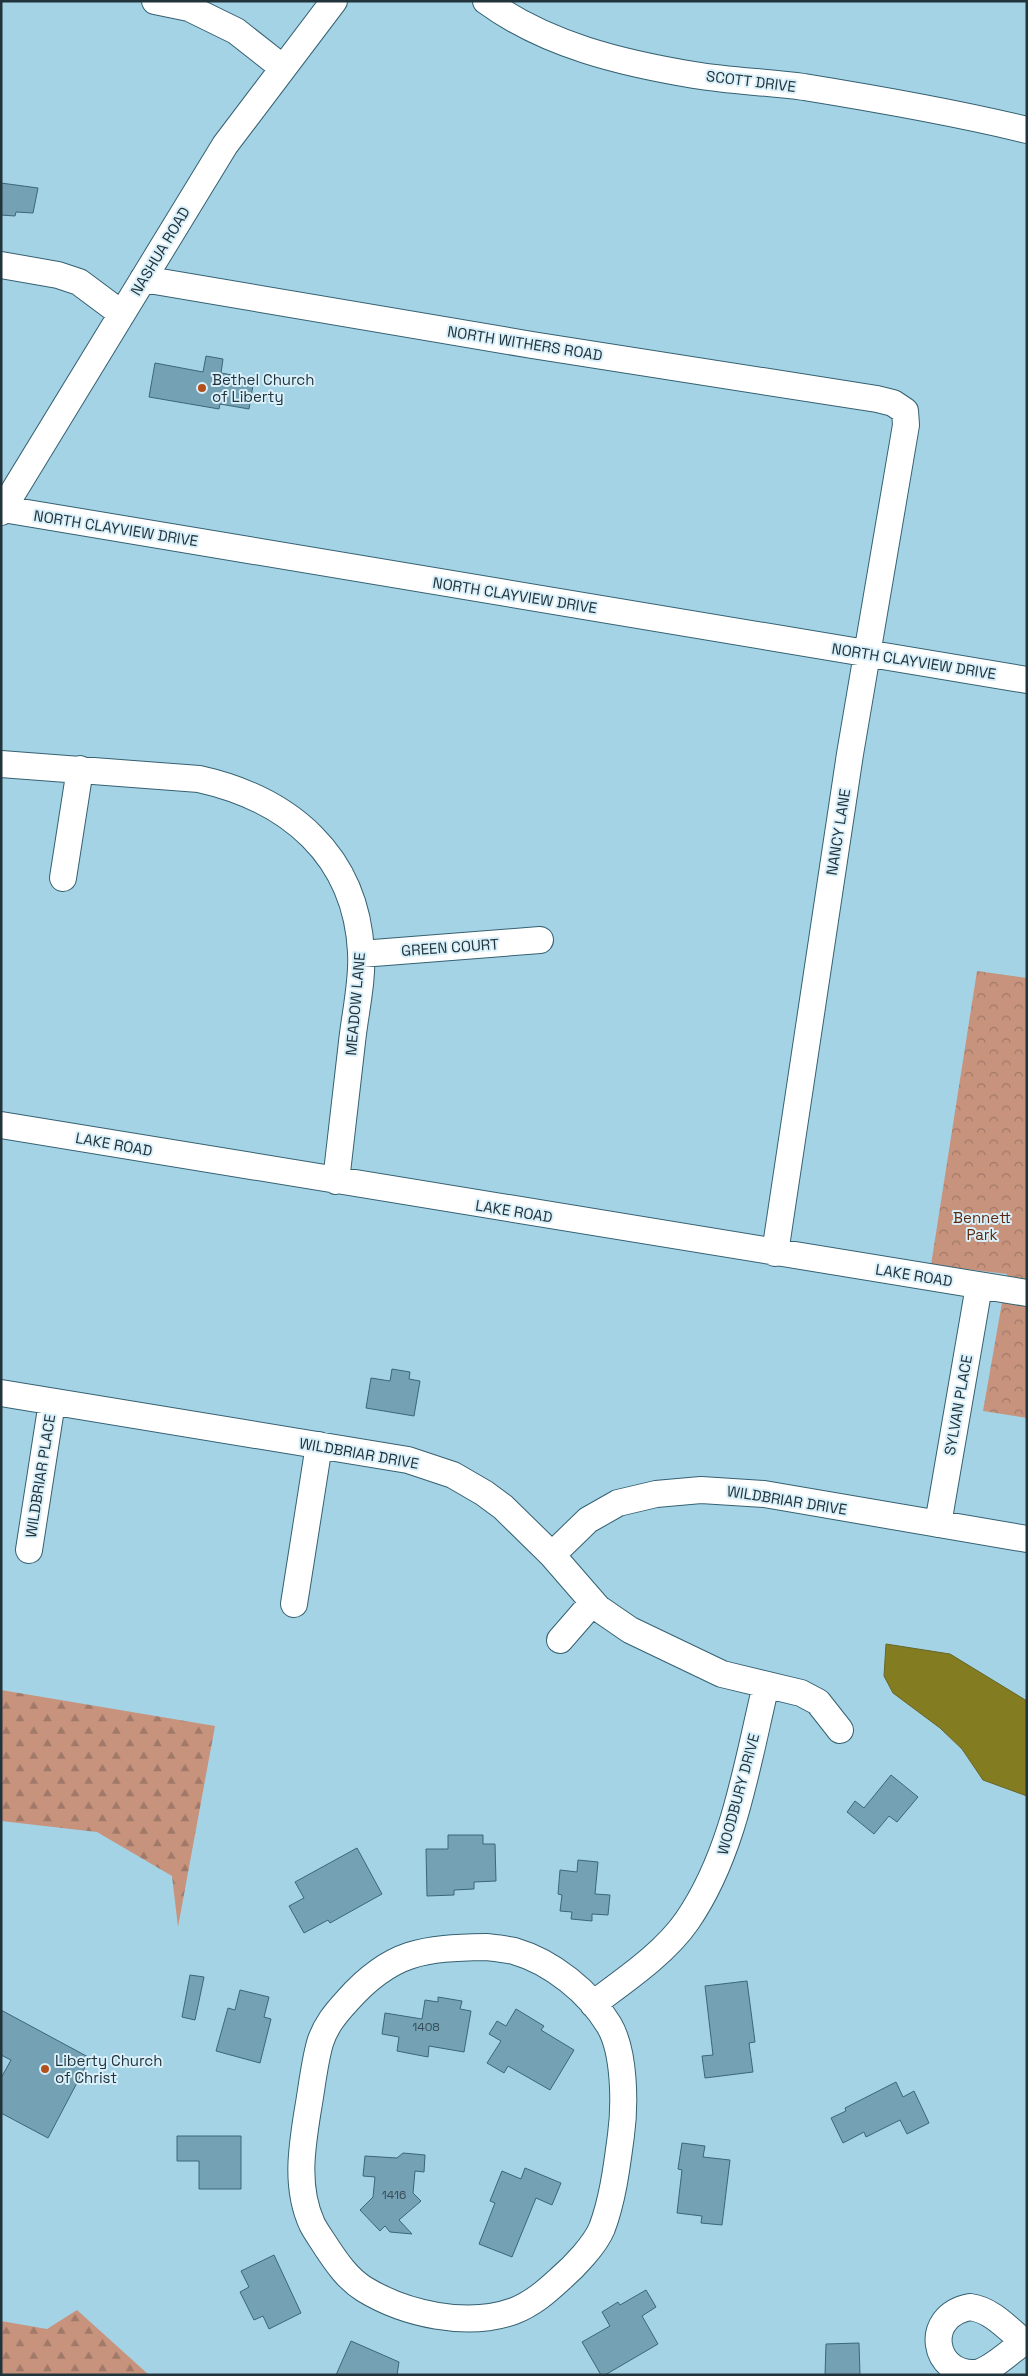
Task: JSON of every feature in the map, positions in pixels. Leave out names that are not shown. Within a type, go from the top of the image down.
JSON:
[{"type":"street","points":[[155,1],[189,8],[236,31],[283,68]]},
{"type":"street","name":"NASHUA ROAD","points":[[2,510],[225,146],[334,1]]},
{"type":"street","name":"SCOTT DRIVE","points":[[486,1],[528,27],[593,53],[694,75],[802,87],[928,108],[1027,130]]},
{"type":"street","points":[[1,265],[58,274],[79,282],[122,314]]},
{"type":"street","name":"NORTH WITHERS ROAD","points":[[143,279],[532,345],[877,398],[893,403],[906,411]]},
{"type":"street","name":"NANCY LANE","points":[[775,1253],[867,653],[906,425],[906,411]]},
{"type":"street","name":"NORTH CLAYVIEW DRIVE","points":[[2,510],[1027,680]]},
{"type":"street","name":"MEADOW LANE","points":[[1,764],[199,779],[239,789],[287,815],[322,846],[347,886],[355,908],[361,954],[336,1181]]},
{"type":"street","points":[[63,878],[80,770]]},
{"type":"street","name":"GREEN COURT","points":[[361,954],[540,940]]},
{"type":"street","name":"LAKE ROAD","points":[[1,1125],[1027,1293]]},
{"type":"street","name":"SYLVAN PLACE","points":[[938,1524],[979,1286]]},
{"type":"street","name":"WILDBRIAR DRIVE","points":[[1,1394],[408,1460],[453,1476],[484,1493],[503,1507],[552,1555],[588,1520],[618,1504],[678,1491],[746,1492],[1027,1539]]},
{"type":"street","name":"WILDBRIAR PLACE","points":[[29,1550],[52,1402]]},
{"type":"street","points":[[294,1604],[318,1445]]},
{"type":"street","points":[[552,1555],[598,1608],[630,1630],[722,1674],[801,1694],[818,1702],[840,1730]]},
{"type":"street","points":[[560,1640],[593,1602]]},
{"type":"street","name":"WOODBURY DRIVE","points":[[593,2004],[648,1962],[687,1922],[718,1864],[732,1824],[766,1685]]},
{"type":"street","points":[[486,1946],[513,1951],[537,1960],[568,1980],[593,2004],[611,2028],[620,2062],[624,2111],[617,2161],[601,2230],[574,2267],[539,2297],[515,2311],[482,2319],[431,2314],[382,2300],[357,2284],[338,2265],[312,2224],[304,2200],[301,2174],[301,2155],[315,2066],[321,2041],[332,2017],[365,1981],[390,1963],[438,1948],[486,1946]]},
{"type":"green space","name":"Bennett Park","points":[[977,971],[1027,978],[1027,1418],[983,1411],[1007,1274],[931,1265]]},
{"type":"green space","points":[[1,1690],[215,1726],[178,1927],[172,1876],[97,1832],[1,1821]]},
{"type":"green space","points":[[77,2310],[149,2375],[1,2375],[1,2321],[47,2329]]},
{"type":"shaded area","points":[[886,1644],[950,1654],[1027,1701],[1027,1796],[983,1780],[962,1749],[940,1728],[893,1693],[884,1676]]},
{"type":"building","points":[[1,183],[38,188],[33,213],[16,212],[15,216],[1,215]]},
{"type":"building","name":"Bethel Church of Liberty","points":[[206,356],[223,359],[221,373],[254,379],[249,409],[220,404],[219,409],[149,397],[155,363],[203,372]]},
{"type":"building","points":[[392,1369],[410,1372],[409,1379],[420,1381],[414,1416],[366,1408],[371,1378],[390,1381]]},
{"type":"building","points":[[891,1775],[918,1797],[897,1822],[889,1816],[874,1834],[847,1812],[855,1801],[864,1808]]},
{"type":"building","points":[[448,1835],[483,1835],[483,1844],[495,1844],[496,1881],[474,1882],[474,1889],[454,1890],[454,1895],[427,1896],[426,1849],[448,1849]]},
{"type":"building","points":[[357,1848],[382,1894],[330,1923],[328,1920],[304,1933],[289,1906],[304,1898],[295,1882]]},
{"type":"building","points":[[578,1860],[598,1862],[595,1894],[610,1895],[608,1915],[592,1914],[592,1921],[571,1919],[572,1912],[560,1911],[562,1895],[558,1894],[560,1870],[577,1872]]},
{"type":"building","points":[[190,1975],[204,1977],[195,2020],[182,2017]]},
{"type":"building","points":[[747,1981],[755,2042],[749,2043],[753,2072],[705,2078],[702,2056],[713,2055],[705,1986]]},
{"type":"building","points":[[240,1990],[269,1997],[264,2017],[271,2019],[260,2063],[216,2051],[228,2008],[235,2010]]},
{"type":"building","points":[[438,1997],[462,2001],[460,2009],[471,2011],[464,2052],[429,2046],[428,2057],[397,2051],[399,2037],[382,2034],[385,2013],[422,2019],[425,2000],[438,2002]]},
{"type":"building","points":[[516,2009],[544,2026],[541,2030],[574,2050],[550,2090],[508,2066],[504,2073],[487,2063],[501,2041],[489,2034],[497,2021],[506,2026]]},
{"type":"building","name":"Liberty Church of Christ","points":[[1,2010],[90,2058],[48,2138],[1,2113],[1,2078],[11,2060],[1,2055]]},
{"type":"building","points":[[896,2082],[903,2097],[914,2091],[929,2123],[907,2134],[900,2120],[866,2137],[864,2132],[843,2143],[831,2118],[846,2111],[845,2108]]},
{"type":"building","points":[[177,2136],[241,2136],[241,2189],[199,2189],[199,2161],[177,2161]]},
{"type":"building","points":[[682,2143],[705,2146],[703,2157],[730,2160],[722,2225],[701,2223],[702,2216],[677,2213],[682,2170],[678,2169]]},
{"type":"building","points":[[403,2153],[425,2155],[424,2172],[415,2171],[413,2193],[421,2201],[399,2220],[412,2234],[390,2232],[385,2226],[380,2231],[360,2210],[373,2197],[375,2177],[363,2176],[365,2156],[397,2158]]},
{"type":"building","points":[[525,2168],[561,2183],[552,2205],[536,2198],[512,2257],[479,2244],[495,2203],[490,2201],[502,2171],[521,2179]]},
{"type":"building","points":[[274,2255],[301,2313],[269,2329],[263,2316],[254,2320],[240,2292],[249,2287],[241,2271]]},
{"type":"building","points":[[646,2290],[656,2307],[642,2316],[658,2344],[605,2375],[601,2375],[582,2342],[610,2326],[602,2312],[618,2302],[620,2305]]},
{"type":"building","points":[[351,2341],[399,2362],[397,2375],[336,2375]]},
{"type":"building","points":[[859,2343],[860,2375],[825,2375],[826,2344]]},
{"type":"place","name":"Bethel Church of Liberty","points":[[202,388]]},
{"type":"place","name":"Liberty Church of Christ","points":[[45,2069]]}]
